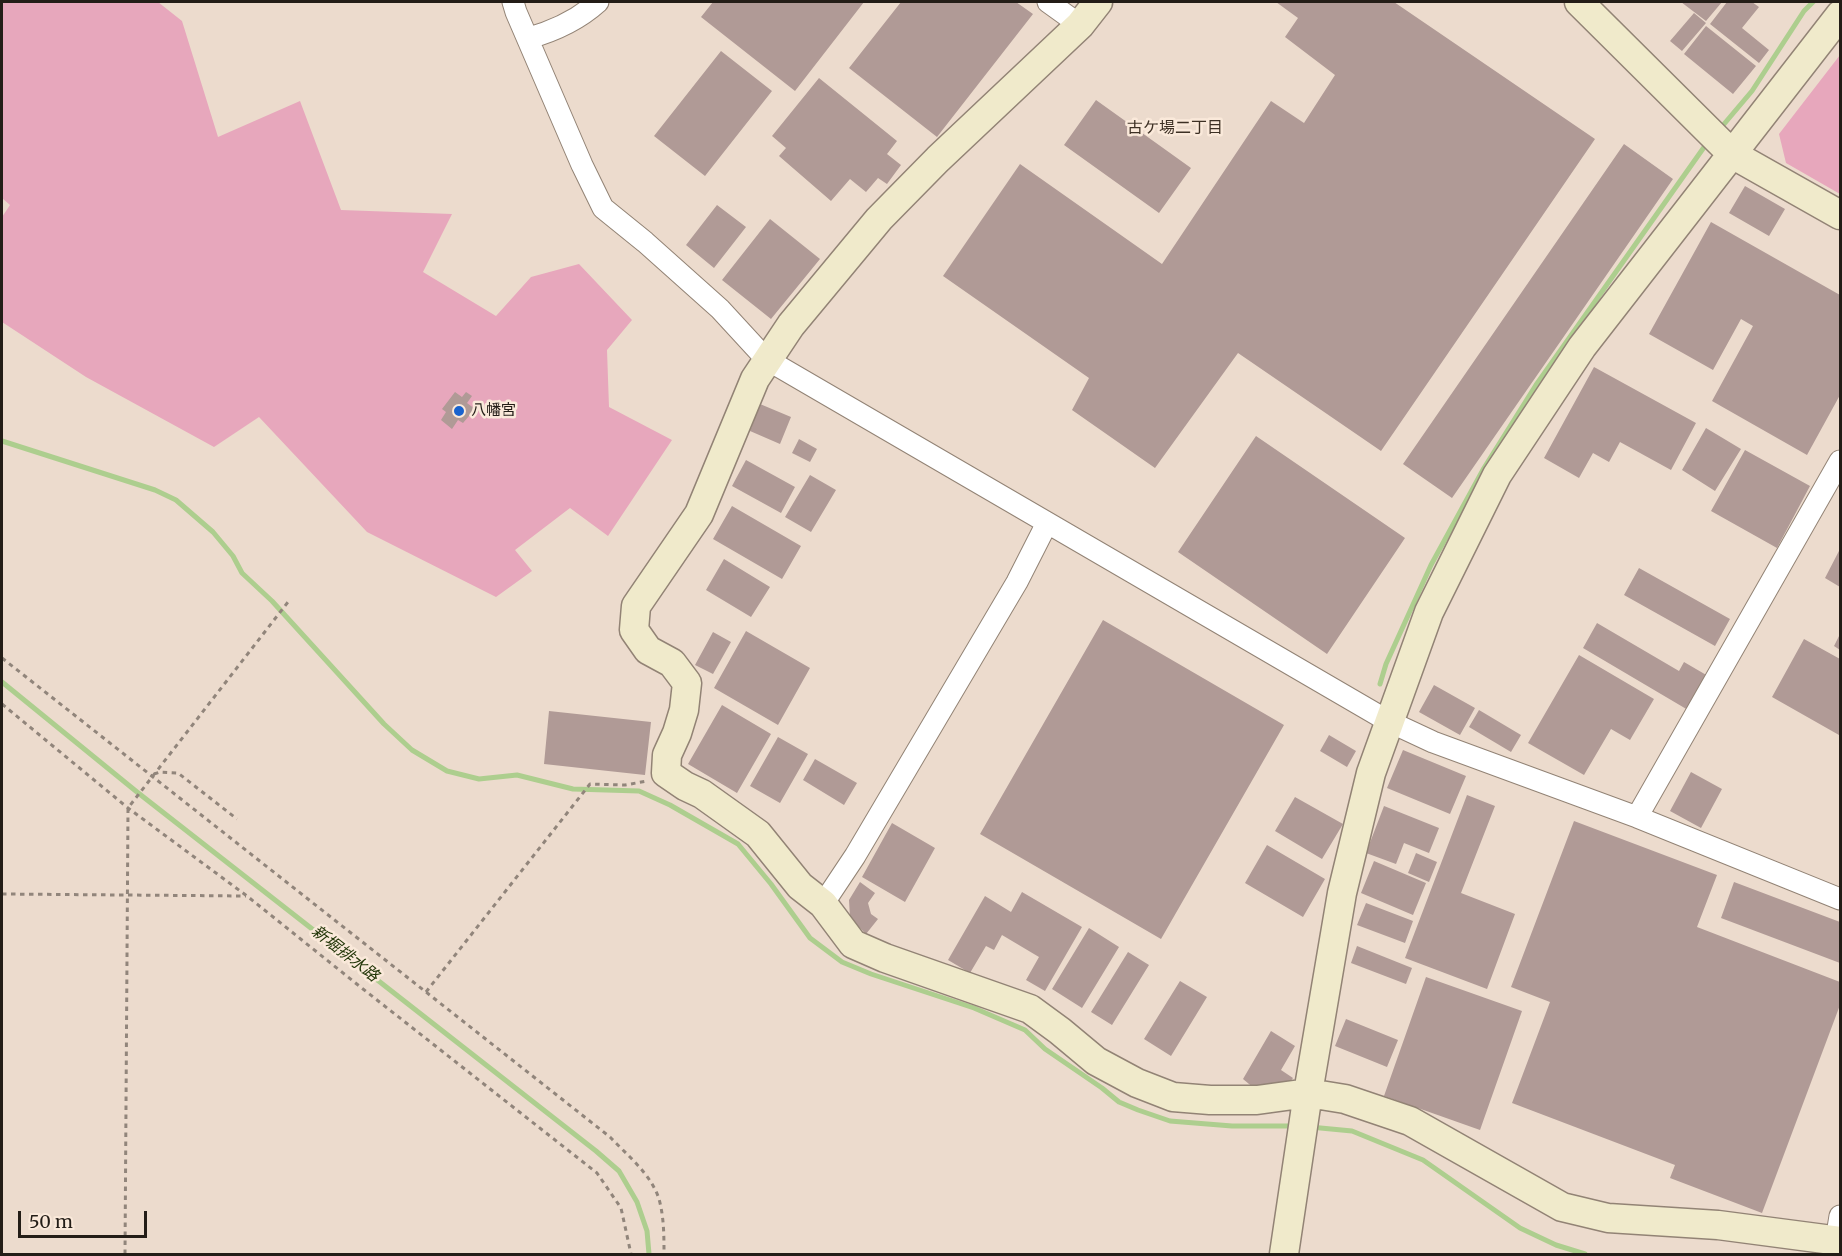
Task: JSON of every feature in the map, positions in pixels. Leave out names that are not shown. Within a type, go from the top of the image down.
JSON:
[{"type":"street","points":[[513,2],[582,165],[603,208],[720,309],[766,359],[1388,721],[1433,742],[1636,817],[1840,899]]},
{"type":"street","points":[[529,38],[553,32],[598,2]]},
{"type":"street","points":[[1048,2],[1080,26]]},
{"type":"street","points":[[1098,2],[1080,26],[938,159],[879,219],[791,325],[754,379],[699,514],[636,606],[634,630],[648,650],[672,663],[687,683],[684,710],[667,755],[666,773],[702,794],[758,834],[800,886],[823,904],[853,944],[885,958],[1030,1009],[1096,1061],[1146,1087],[1173,1097],[1210,1100],[1257,1100],[1308,1093],[1345,1099],[1410,1121],[1562,1207],[1608,1218],[1718,1225],[1838,1238]]},
{"type":"street","points":[[1578,2],[1732,154],[1840,215]]},
{"type":"street","points":[[1284,1254],[1308,1093],[1342,893],[1371,773],[1429,612],[1497,476],[1582,346],[1840,15]]},
{"type":"street","points":[[1636,817],[1840,461]]},
{"type":"street","points":[[823,904],[855,856],[1017,582],[1047,523]]},
{"type":"path","points":[[125,1254],[128,808],[288,602]]},
{"type":"path","points":[[2,658],[610,1137],[650,1180],[658,1197],[662,1214],[664,1254]]},
{"type":"path","points":[[2,704],[128,808],[247,896],[597,1173],[621,1208],[631,1254]]},
{"type":"path","points":[[152,775],[160,772],[178,773],[237,819]]},
{"type":"path","points":[[426,992],[590,784],[641,783],[666,773]]},
{"type":"path","points":[[2,894],[247,896]]},
{"type":"shaded area","points":[[2,2],[158,2],[182,21],[218,137],[300,101],[341,210],[452,214],[423,272],[496,316],[531,277],[579,264],[632,320],[607,350],[609,407],[672,440],[608,536],[570,508],[515,550],[532,571],[496,597],[367,532],[259,417],[214,447],[86,377],[2,322],[2,217],[10,205],[2,198]]},
{"type":"shaded area","points":[[1840,55],[1840,194],[1786,163],[1779,134]]},
{"type":"building","points":[[713,2],[864,2],[795,91],[701,17]]},
{"type":"building","points":[[901,2],[1016,2],[1033,14],[937,137],[849,68]]},
{"type":"building","points":[[1276,2],[1394,2],[1595,139],[1381,451],[1238,353],[1155,468],[1072,410],[1089,378],[943,276],[1020,164],[1162,264],[1271,101],[1304,123],[1335,75],[1285,37],[1298,18]]},
{"type":"building","points":[[1681,2],[1722,2],[1706,21]]},
{"type":"building","points":[[1727,2],[1752,2],[1759,7],[1742,28],[1769,50],[1759,63],[1710,24]]},
{"type":"building","points":[[1694,13],[1706,23],[1682,51],[1670,41]]},
{"type":"building","points":[[1706,26],[1756,66],[1733,94],[1684,54]]},
{"type":"building","points":[[721,51],[772,91],[705,176],[654,136]]},
{"type":"building","points":[[819,78],[897,141],[887,154],[901,165],[887,184],[878,178],[866,192],[850,179],[831,201],[779,156],[786,148],[772,136]]},
{"type":"building","points":[[1096,100],[1191,168],[1159,213],[1064,145]]},
{"type":"building","points":[[1624,144],[1673,179],[1452,498],[1403,464]]},
{"type":"building","points":[[1745,186],[1785,209],[1769,236],[1729,213]]},
{"type":"building","points":[[717,205],[746,227],[714,268],[686,245]]},
{"type":"building","points":[[770,219],[820,259],[771,319],[722,280]]},
{"type":"building","points":[[1711,222],[1840,295],[1840,395],[1807,455],[1712,401],[1753,326],[1741,319],[1713,370],[1649,334]]},
{"type":"building","points":[[1594,367],[1696,423],[1671,470],[1620,442],[1609,462],[1593,453],[1579,478],[1544,458]]},
{"type":"building","name":"八幡宮","points":[[455,392],[462,397],[466,392],[472,396],[467,403],[475,409],[463,423],[458,420],[452,429],[441,420],[446,412],[442,409]]},
{"type":"building","points":[[760,404],[791,417],[780,444],[750,431]]},
{"type":"building","points":[[1706,428],[1741,449],[1715,491],[1682,470]]},
{"type":"building","points":[[1256,436],[1405,538],[1327,654],[1178,552]]},
{"type":"building","points":[[799,439],[817,449],[810,462],[792,453]]},
{"type":"building","points":[[1745,450],[1810,486],[1777,548],[1711,511]]},
{"type":"building","points":[[746,460],[795,487],[781,513],[732,486]]},
{"type":"building","points":[[810,475],[836,490],[811,532],[785,517]]},
{"type":"building","points":[[732,506],[801,546],[782,579],[713,539]]},
{"type":"building","points":[[1840,549],[1840,587],[1825,578]]},
{"type":"building","points":[[724,559],[770,587],[751,617],[706,590]]},
{"type":"building","points":[[1639,568],[1730,619],[1715,646],[1624,595]]},
{"type":"building","points":[[1103,620],[1284,725],[1161,939],[980,834]]},
{"type":"building","points":[[1597,623],[1679,671],[1684,662],[1708,676],[1688,710],[1583,648]]},
{"type":"building","points":[[746,631],[810,668],[778,725],[714,688]]},
{"type":"building","points":[[713,632],[731,642],[713,674],[695,665]]},
{"type":"building","points":[[1840,634],[1840,650],[1834,646]]},
{"type":"building","points":[[1804,639],[1840,659],[1839,735],[1772,697]]},
{"type":"building","points":[[1579,655],[1654,699],[1630,740],[1611,729],[1584,775],[1528,743]]},
{"type":"building","points":[[1434,685],[1475,708],[1460,735],[1419,712]]},
{"type":"building","points":[[722,705],[771,734],[737,793],[688,764]]},
{"type":"building","points":[[1479,710],[1521,735],[1511,752],[1469,727]]},
{"type":"building","points":[[549,711],[651,722],[645,775],[544,764]]},
{"type":"building","points":[[1329,735],[1356,751],[1347,767],[1320,751]]},
{"type":"building","points":[[778,737],[808,754],[780,803],[750,786]]},
{"type":"building","points":[[1403,750],[1466,776],[1450,814],[1387,788]]},
{"type":"building","points":[[815,759],[857,783],[844,805],[803,780]]},
{"type":"building","points":[[1691,772],[1722,789],[1701,828],[1670,811]]},
{"type":"building","points":[[1467,795],[1495,806],[1461,893],[1515,914],[1487,989],[1405,958]]},
{"type":"building","points":[[1295,797],[1343,824],[1322,859],[1275,831]]},
{"type":"building","points":[[1384,806],[1439,828],[1429,853],[1404,843],[1396,864],[1366,853]]},
{"type":"building","points":[[1574,821],[1717,875],[1697,927],[1840,982],[1840,1005],[1762,1213],[1670,1178],[1675,1165],[1512,1103],[1550,1002],[1511,987]]},
{"type":"building","points":[[892,823],[935,848],[905,902],[862,877]]},
{"type":"building","points":[[1267,845],[1325,879],[1303,917],[1245,883]]},
{"type":"building","points":[[1416,853],[1437,862],[1429,882],[1408,873]]},
{"type":"building","points":[[1374,861],[1426,883],[1413,915],[1361,893]]},
{"type":"building","points":[[860,882],[875,893],[868,903],[871,914],[878,919],[866,934],[850,918],[849,900]]},
{"type":"building","points":[[1734,882],[1840,922],[1840,963],[1721,918]]},
{"type":"building","points":[[1022,892],[1082,927],[1045,991],[1026,980],[1039,957],[1002,935],[994,950],[986,946],[970,973],[948,960],[985,896],[1011,912]]},
{"type":"building","points":[[1366,903],[1413,921],[1405,943],[1357,925]]},
{"type":"building","points":[[1089,928],[1119,947],[1082,1008],[1052,989]]},
{"type":"building","points":[[1357,946],[1412,968],[1406,984],[1351,963]]},
{"type":"building","points":[[1128,952],[1149,965],[1112,1025],[1091,1012]]},
{"type":"building","points":[[1426,977],[1522,1011],[1480,1130],[1384,1096]]},
{"type":"building","points":[[1180,981],[1207,997],[1171,1056],[1144,1039]]},
{"type":"building","points":[[1346,1019],[1398,1040],[1387,1067],[1335,1046]]},
{"type":"building","points":[[1271,1031],[1295,1046],[1281,1070],[1293,1078],[1286,1087],[1255,1089],[1243,1079]]},
{"type":"waterway","points":[[1719,130],[1752,91],[1804,11],[1813,2]]},
{"type":"waterway","points":[[1380,684],[1386,664],[1431,565],[1484,468],[1536,385],[1707,143]]},
{"type":"waterway","points":[[2,441],[155,490],[176,500],[213,532],[233,556],[242,573],[272,601],[384,724],[412,750],[447,771],[479,779],[517,775],[573,789],[639,791],[670,805],[738,844],[771,884],[810,938],[842,962],[974,1008],[1025,1030],[1045,1049],[1119,1102],[1138,1110],[1170,1121],[1232,1126],[1295,1126]]},
{"type":"waterway","name":"新堀排水路","points":[[2,682],[137,792],[619,1171],[637,1202],[647,1231],[649,1254]]},
{"type":"waterway","points":[[1310,1127],[1352,1131],[1423,1160],[1520,1228],[1556,1245],[1585,1254]]},
{"type":"place","name":"八幡宮","points":[[459,411]]},
{"type":"district","name":"古ケ場二丁目","points":[[1175,128]]}]
